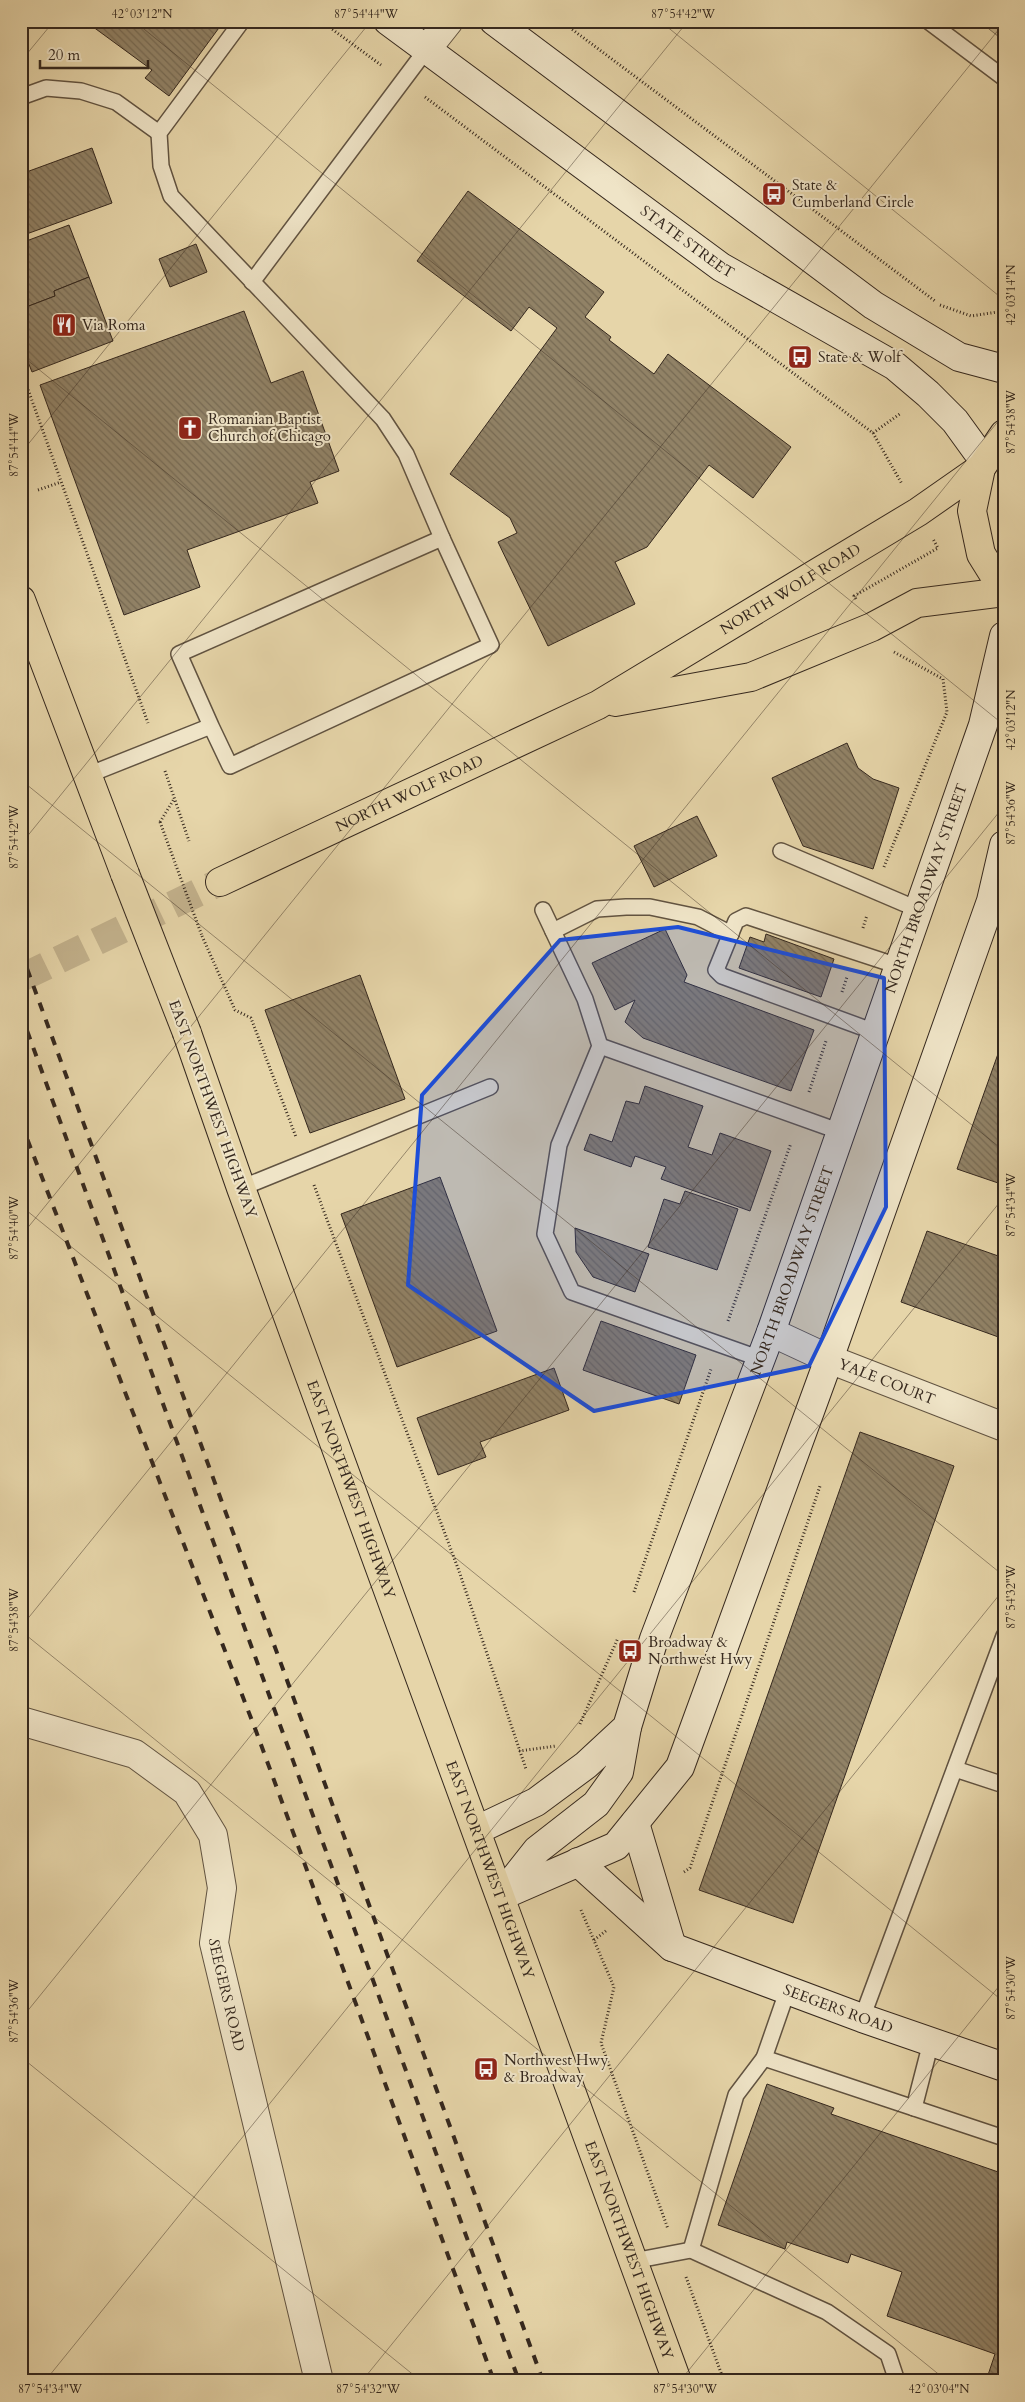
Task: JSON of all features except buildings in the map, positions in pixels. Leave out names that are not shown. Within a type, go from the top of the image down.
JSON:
[{"type":"main road","points":[[1004,434],[983,464],[972,511],[981,554],[1004,592]]},
{"type":"main road","name":"NORTH WOLF ROAD","points":[[220,882],[598,705],[918,512],[983,464]]},
{"type":"main road","name":"NORTH WOLF ROAD","points":[[598,705],[751,677],[872,627],[917,603],[1004,592]]},
{"type":"main road","name":"EAST NORTHWEST HIGHWAY","points":[[21,600],[187,1033],[241,1188],[677,2381]]},
{"type":"street","name":"STATE STREET","points":[[388,21],[721,266],[895,366],[928,394],[955,421],[983,464]]},
{"type":"street","points":[[426,50],[449,21]]},
{"type":"street","points":[[494,21],[873,305],[959,357],[1004,369]]},
{"type":"street","name":"NORTH BROADWAY STREET","points":[[501,1896],[537,1850],[596,1804],[619,1772],[627,1727],[654,1639],[772,1332],[917,909],[983,724],[1004,636]]},
{"type":"street","points":[[501,1896],[616,1846],[680,1767],[998,903],[1004,846]]},
{"type":"street","name":"YALE COURT","points":[[772,1332],[830,1358],[1004,1427]]},
{"type":"street","name":"SEEGERS ROAD","points":[[21,1721],[135,1754],[187,1792],[213,1835],[222,1888],[214,1943],[319,2381]]},
{"type":"street","points":[[477,1830],[536,1802],[586,1765],[627,1727]]},
{"type":"street","points":[[635,1823],[672,1947]]},
{"type":"street","name":"SEEGERS ROAD","points":[[578,1862],[672,1947],[862,2018],[1004,2068]]},
{"type":"lane","points":[[242,21],[159,133],[161,166],[171,196],[383,419],[406,454],[491,645],[230,766],[179,654],[442,538]]},
{"type":"lane","points":[[928,21],[1004,78]]},
{"type":"lane","points":[[252,282],[426,50]]},
{"type":"lane","points":[[21,97],[46,88],[81,90],[116,102],[159,133]]},
{"type":"lane","points":[[88,775],[211,726]]},
{"type":"lane","points":[[781,851],[917,909]]},
{"type":"lane","points":[[553,931],[597,909],[650,907],[698,917],[731,934]]},
{"type":"lane","points":[[543,910],[585,999],[600,1046],[559,1145],[545,1234],[572,1292],[762,1359]]},
{"type":"lane","points":[[875,1032],[722,976],[716,970],[736,921],[746,916],[898,966]]},
{"type":"lane","points":[[600,1046],[841,1132]]},
{"type":"lane","points":[[241,1188],[490,1087]]},
{"type":"lane","points":[[862,2018],[1004,1636]]},
{"type":"lane","points":[[955,1768],[1004,1786]]},
{"type":"lane","points":[[684,2252],[736,2095],[764,2058],[788,1990]]},
{"type":"lane","points":[[914,2108],[931,2042]]},
{"type":"lane","points":[[764,2058],[1004,2138]]},
{"type":"lane","points":[[633,2261],[684,2252],[827,2312],[888,2354],[897,2381]]},
{"type":"path","points":[[321,21],[403,80],[873,433],[896,474]]},
{"type":"path","points":[[561,21],[939,304],[971,316],[1004,311]]},
{"type":"path","points":[[21,370],[189,841]]},
{"type":"path","points":[[38,490],[61,482]]},
{"type":"path","points":[[854,596],[938,548]]},
{"type":"path","points":[[634,1594],[834,1018],[875,890],[947,712],[943,679],[892,651]]},
{"type":"path","points":[[175,798],[160,822],[202,936],[235,1010],[251,1018],[459,1571],[519,1751],[557,1746],[565,1741]]},
{"type":"path","points":[[576,1730],[584,1717],[621,1631]]},
{"type":"path","points":[[589,1928],[614,1987],[601,2043],[684,2252],[724,2381]]},
{"type":"highlighted area","points":[[678,927],[884,978],[886,1207],[809,1366],[594,1411],[408,1285],[422,1095],[560,940]]},
{"type":"green space","points":[[979,21],[1004,21],[1004,41]]},
{"type":"tunnel","points":[[21,978],[220,882]]},
{"type":"railway","points":[[21,952],[543,2381]]},
{"type":"railway","points":[[21,1014],[519,2381]]},
{"type":"railway","points":[[21,1123],[256,1731],[494,2381]]},
{"type":"place","name":"State & Cumberland Circle","points":[[774,194]]},
{"type":"place","name":"Via Roma","points":[[64,325]]},
{"type":"place","name":"State & Wolf","points":[[800,357]]},
{"type":"place","name":"Romanian Baptist Church of Chicago","points":[[190,428]]},
{"type":"place","name":"Broadway & Northwest Hwy","points":[[630,1651]]},
{"type":"place","name":"Northwest Hwy & Broadway","points":[[486,2069]]}]
